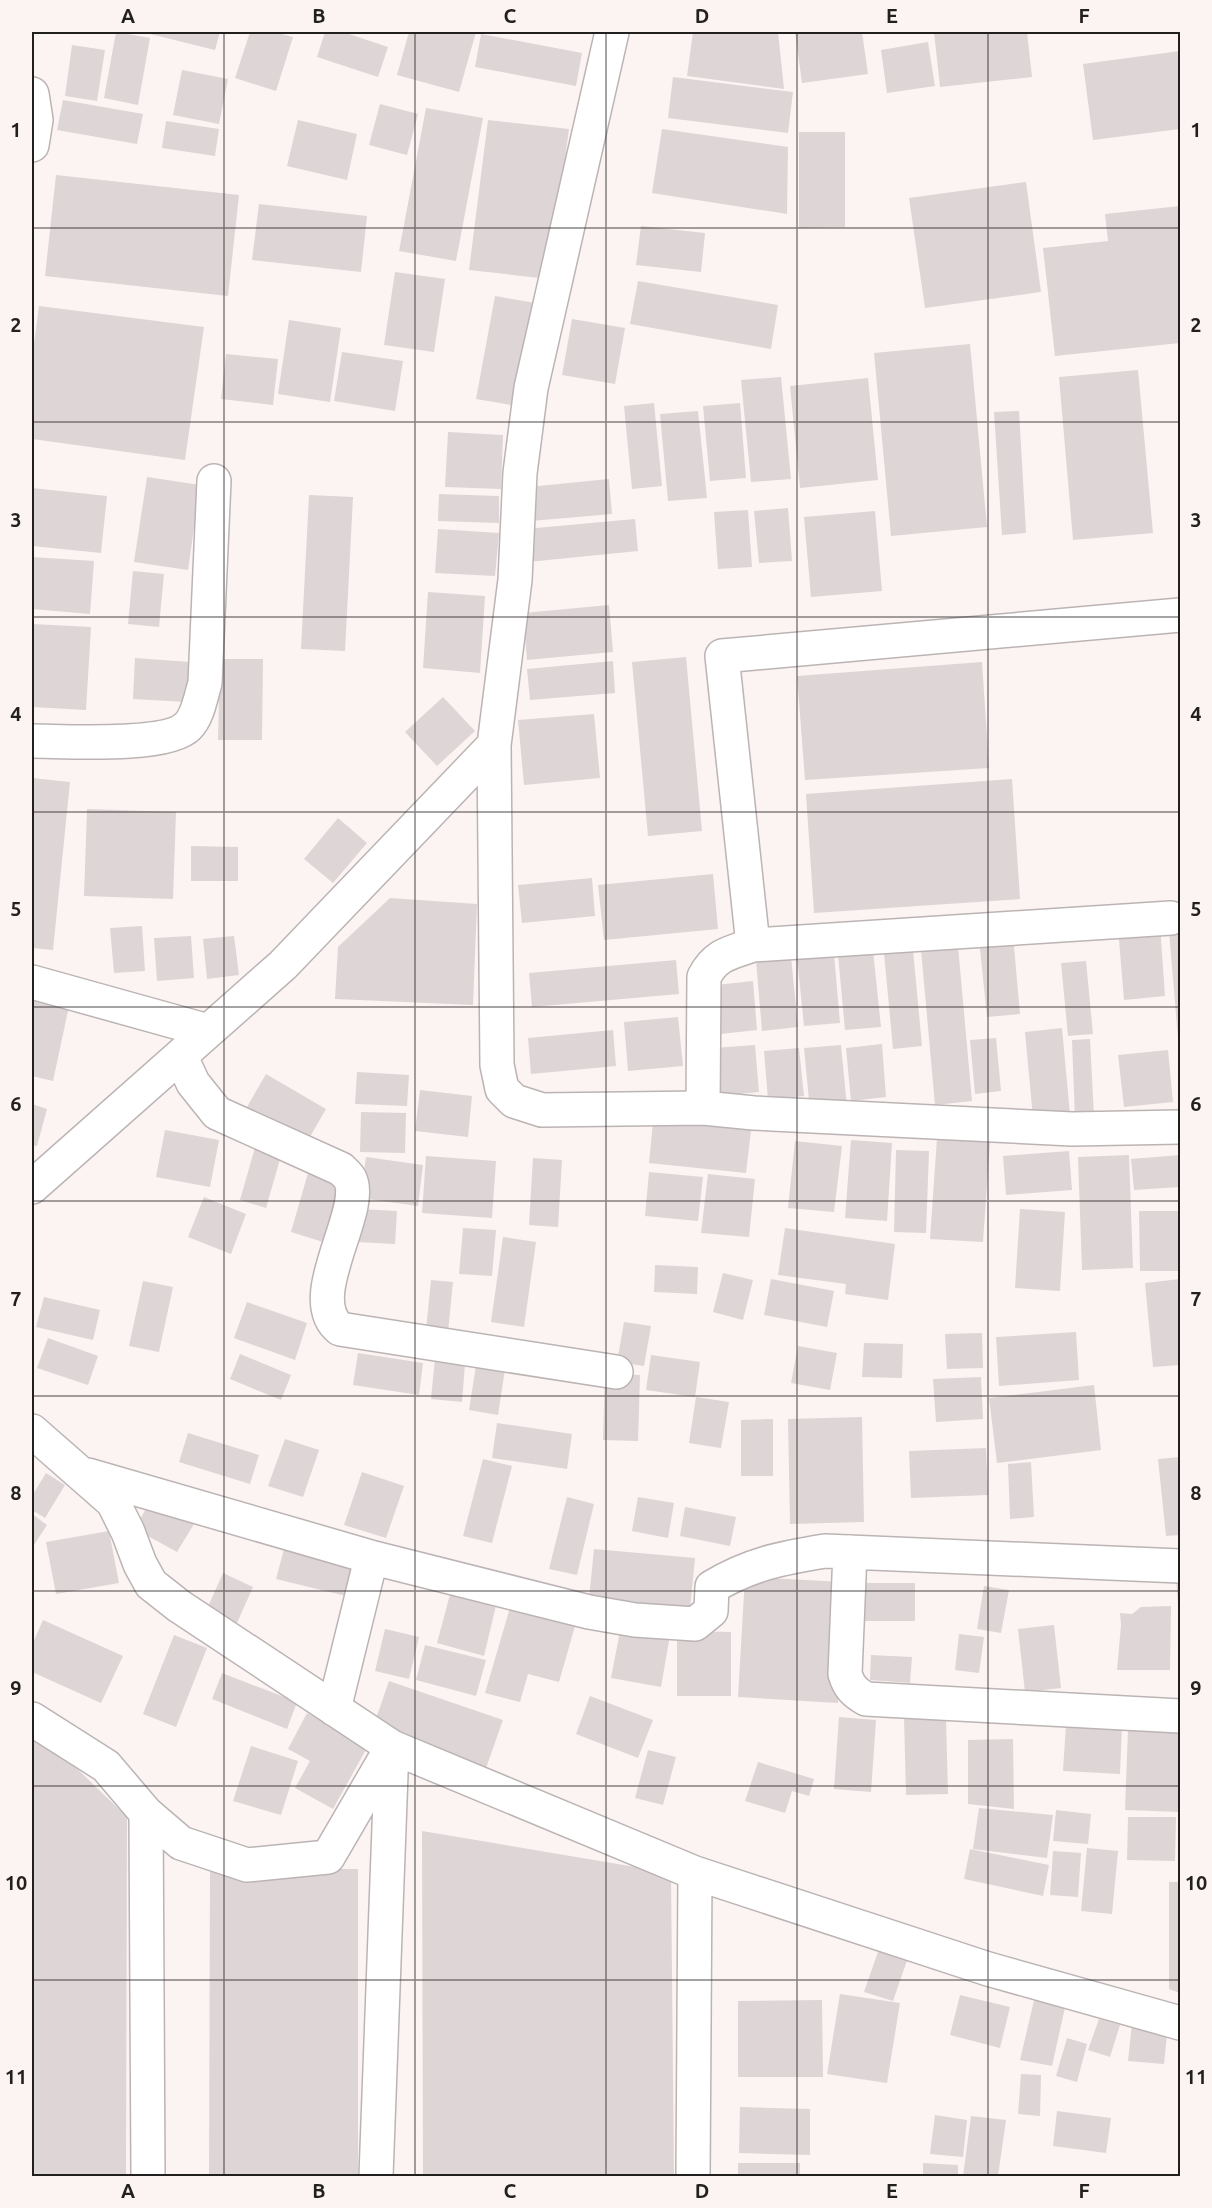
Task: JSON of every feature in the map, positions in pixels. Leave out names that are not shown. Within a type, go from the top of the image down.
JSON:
[{"type":"street","points":[[612,32],[531,388],[520,473],[515,580],[494,745],[497,1065],[502,1089],[514,1101],[542,1110],[703,1108],[754,1113],[1072,1129],[1180,1127]]},
{"type":"street","points":[[32,94],[36,120],[32,145]]},
{"type":"street","points":[[32,741],[128,741],[168,737],[189,726],[197,710],[205,683],[214,481]]},
{"type":"street","points":[[753,945],[722,656],[1180,615]]},
{"type":"street","points":[[32,1187],[283,965],[494,745]]},
{"type":"street","points":[[703,1108],[704,977],[711,964],[725,955],[753,945],[1171,918]]},
{"type":"street","points":[[32,982],[208,1031]]},
{"type":"street","points":[[181,1057],[193,1083],[217,1113],[341,1169],[351,1180],[352,1197],[328,1292],[327,1311],[333,1323],[340,1329],[616,1372]]},
{"type":"street","points":[[32,1431],[113,1502],[151,1584],[179,1606],[392,1747],[695,1873],[988,1969],[1180,2023]]},
{"type":"street","points":[[79,1473],[374,1558],[589,1612],[635,1620],[695,1624],[711,1611],[712,1587],[732,1575],[771,1560],[825,1551],[1180,1566]]},
{"type":"street","points":[[850,1552],[845,1674],[848,1685],[866,1699],[1180,1716]]},
{"type":"street","points":[[334,1709],[369,1567],[374,1558]]},
{"type":"street","points":[[32,1719],[106,1766],[146,1813],[181,1843],[247,1864],[328,1857],[392,1747]]},
{"type":"street","points":[[376,2176],[392,1747]]},
{"type":"street","points":[[146,1813],[148,2176]]},
{"type":"street","points":[[693,2176],[695,1873]]},
{"type":"building","points":[[116,32],[150,38],[138,105],[104,98]]},
{"type":"building","points":[[142,32],[220,32],[215,50]]},
{"type":"building","points":[[250,32],[274,32],[293,37],[276,91],[235,78]]},
{"type":"building","points":[[325,32],[343,32],[388,47],[378,77],[317,57]]},
{"type":"building","points":[[409,32],[476,32],[459,92],[397,75]]},
{"type":"building","points":[[693,32],[778,32],[784,89],[687,76]]},
{"type":"building","points":[[795,32],[862,32],[868,74],[802,83]]},
{"type":"building","points":[[934,32],[1027,32],[1032,77],[940,87]]},
{"type":"building","points":[[481,34],[582,53],[576,86],[475,67]]},
{"type":"building","points":[[928,42],[935,86],[887,93],[881,50]]},
{"type":"building","points":[[72,45],[105,50],[97,101],[65,96]]},
{"type":"building","points":[[1180,51],[1180,129],[1093,140],[1083,64]]},
{"type":"building","points":[[182,70],[228,79],[219,124],[173,115]]},
{"type":"building","points":[[673,77],[793,92],[788,133],[668,118]]},
{"type":"building","points":[[63,100],[143,114],[137,144],[57,130]]},
{"type":"building","points":[[380,104],[418,114],[407,155],[369,145]]},
{"type":"building","points":[[426,108],[483,118],[456,261],[399,251]]},
{"type":"building","points":[[298,120],[357,134],[347,180],[287,166]]},
{"type":"building","points":[[488,120],[569,129],[549,279],[469,270]]},
{"type":"building","points":[[166,121],[219,129],[215,156],[162,148]]},
{"type":"building","points":[[662,129],[788,147],[787,214],[652,193]]},
{"type":"building","points":[[799,132],[845,132],[845,227],[799,228]]},
{"type":"building","points":[[56,175],[239,195],[228,296],[45,276]]},
{"type":"building","points":[[1026,182],[1041,292],[925,308],[909,198]]},
{"type":"building","points":[[259,204],[367,216],[361,272],[252,260]]},
{"type":"building","points":[[1180,206],[1180,343],[1055,356],[1043,248],[1108,241],[1105,214]]},
{"type":"building","points":[[641,226],[705,233],[701,272],[636,265]]},
{"type":"building","points":[[395,272],[445,279],[434,352],[384,345]]},
{"type":"building","points":[[638,281],[778,305],[771,349],[630,324]]},
{"type":"building","points":[[495,296],[535,303],[517,406],[476,399]]},
{"type":"building","points":[[39,306],[204,327],[185,460],[32,439],[32,359]]},
{"type":"building","points":[[572,319],[625,328],[615,384],[562,375]]},
{"type":"building","points":[[289,320],[341,328],[330,402],[278,394]]},
{"type":"building","points":[[970,344],[987,527],[891,536],[874,353]]},
{"type":"building","points":[[342,352],[403,361],[395,411],[334,401]]},
{"type":"building","points":[[226,354],[278,359],[273,405],[221,399]]},
{"type":"building","points":[[1138,370],[1153,533],[1073,540],[1059,377]]},
{"type":"building","points":[[781,377],[791,479],[751,482],[741,380]]},
{"type":"building","points":[[868,378],[878,480],[800,488],[790,386]]},
{"type":"building","points":[[654,403],[662,486],[632,489],[624,406]]},
{"type":"building","points":[[740,403],[746,478],[710,481],[703,406]]},
{"type":"building","points":[[698,411],[707,498],[668,501],[660,414]]},
{"type":"building","points":[[1019,411],[1026,533],[1002,535],[994,412]]},
{"type":"building","points":[[448,432],[503,435],[501,489],[445,487]]},
{"type":"building","points":[[147,477],[200,485],[188,570],[134,562]]},
{"type":"building","points":[[609,479],[612,514],[531,521],[528,487]]},
{"type":"building","points":[[32,488],[107,496],[101,553],[32,546]]},
{"type":"building","points":[[439,494],[499,496],[499,523],[438,521]]},
{"type":"building","points":[[309,495],[353,497],[345,651],[301,649]]},
{"type":"building","points":[[788,508],[792,561],[759,563],[754,511]]},
{"type":"building","points":[[748,510],[752,567],[718,569],[714,512]]},
{"type":"building","points":[[875,511],[882,591],[811,597],[804,517]]},
{"type":"building","points":[[635,519],[638,551],[528,562],[525,529]]},
{"type":"building","points":[[438,529],[499,533],[495,576],[435,573]]},
{"type":"building","points":[[32,557],[94,561],[90,614],[32,609]]},
{"type":"building","points":[[133,571],[164,574],[159,627],[128,624]]},
{"type":"building","points":[[428,592],[485,596],[480,673],[423,668]]},
{"type":"building","points":[[609,605],[613,652],[527,660],[523,613]]},
{"type":"building","points":[[32,624],[91,627],[86,710],[32,707]]},
{"type":"building","points":[[686,657],[702,831],[648,836],[632,662]]},
{"type":"building","points":[[135,658],[190,662],[187,702],[133,699]]},
{"type":"building","points":[[220,659],[263,659],[262,740],[218,740]]},
{"type":"building","points":[[613,661],[615,693],[530,700],[527,669]]},
{"type":"building","points":[[982,662],[989,768],[805,780],[797,676]]},
{"type":"building","points":[[443,697],[475,731],[437,766],[405,732]]},
{"type":"building","points":[[594,714],[600,778],[524,785],[518,720]]},
{"type":"building","points":[[32,778],[70,782],[53,950],[32,948]]},
{"type":"building","points":[[1012,779],[1020,899],[814,913],[806,794]]},
{"type":"building","points":[[87,809],[176,812],[173,899],[84,896]]},
{"type":"building","points":[[338,818],[367,843],[333,883],[304,859]]},
{"type":"building","points":[[191,846],[238,847],[238,881],[191,881]]},
{"type":"building","points":[[713,874],[718,929],[604,940],[598,885]]},
{"type":"building","points":[[592,878],[595,916],[522,923],[518,885]]},
{"type":"building","points":[[390,898],[477,904],[473,1005],[335,999],[338,947]]},
{"type":"building","points":[[1160,925],[1165,996],[1124,1000],[1118,928]]},
{"type":"building","points":[[142,926],[145,971],[114,973],[110,928]]},
{"type":"building","points":[[1180,930],[1180,1050],[1179,1050],[1169,931]]},
{"type":"building","points":[[1013,935],[1020,1014],[987,1017],[979,939]]},
{"type":"building","points":[[191,936],[194,978],[157,981],[154,938]]},
{"type":"building","points":[[234,936],[239,975],[207,979],[203,939]]},
{"type":"building","points":[[872,941],[881,1027],[845,1030],[837,944]]},
{"type":"building","points":[[958,946],[972,1101],[935,1105],[921,950]]},
{"type":"building","points":[[913,950],[922,1046],[893,1049],[884,953]]},
{"type":"building","points":[[834,954],[840,1023],[804,1026],[797,957]]},
{"type":"building","points":[[791,957],[798,1027],[762,1031],[756,961]]},
{"type":"building","points":[[676,960],[679,994],[532,1007],[529,973]]},
{"type":"building","points":[[1086,961],[1093,1034],[1068,1036],[1061,963]]},
{"type":"building","points":[[753,981],[757,1030],[712,1035],[707,986]]},
{"type":"building","points":[[32,988],[71,997],[53,1081],[32,1076]]},
{"type":"building","points":[[678,1017],[683,1066],[628,1071],[624,1022]]},
{"type":"building","points":[[1062,1028],[1070,1115],[1033,1118],[1025,1032]]},
{"type":"building","points":[[613,1030],[616,1066],[531,1074],[528,1038]]},
{"type":"building","points":[[996,1038],[1001,1091],[975,1094],[970,1040]]},
{"type":"building","points":[[1090,1039],[1094,1117],[1075,1119],[1072,1040]]},
{"type":"building","points":[[882,1044],[886,1097],[851,1101],[846,1048]]},
{"type":"building","points":[[755,1045],[759,1092],[719,1096],[714,1048]]},
{"type":"building","points":[[841,1045],[847,1107],[810,1111],[804,1048]]},
{"type":"building","points":[[799,1048],[804,1096],[768,1100],[764,1051]]},
{"type":"building","points":[[1168,1050],[1173,1102],[1124,1107],[1118,1055]]},
{"type":"building","points":[[357,1072],[409,1075],[407,1106],[355,1104]]},
{"type":"building","points":[[266,1074],[326,1109],[307,1142],[247,1107]]},
{"type":"building","points":[[420,1090],[472,1096],[468,1137],[415,1131]]},
{"type":"building","points":[[32,1104],[47,1109],[37,1146],[32,1145]]},
{"type":"building","points":[[361,1112],[406,1113],[405,1153],[360,1152]]},
{"type":"building","points":[[654,1112],[752,1122],[746,1173],[649,1163]]},
{"type":"building","points":[[165,1130],[219,1140],[210,1187],[156,1177]]},
{"type":"building","points":[[937,1138],[990,1142],[983,1242],[930,1239]]},
{"type":"building","points":[[851,1140],[892,1143],[887,1221],[845,1218]]},
{"type":"building","points":[[795,1141],[842,1146],[834,1212],[788,1208]]},
{"type":"building","points":[[256,1144],[282,1152],[266,1208],[240,1200]]},
{"type":"building","points":[[896,1150],[929,1151],[926,1233],[894,1232]]},
{"type":"building","points":[[1069,1151],[1072,1190],[1006,1195],[1003,1156]]},
{"type":"building","points":[[1129,1155],[1133,1268],[1082,1270],[1078,1157]]},
{"type":"building","points":[[1180,1155],[1180,1187],[1134,1190],[1131,1159]]},
{"type":"building","points":[[426,1156],[496,1161],[492,1218],[422,1213]]},
{"type":"building","points":[[366,1157],[423,1165],[418,1206],[360,1198]]},
{"type":"building","points":[[533,1158],[562,1160],[558,1227],[529,1225]]},
{"type":"building","points":[[310,1166],[343,1175],[323,1242],[291,1232]]},
{"type":"building","points":[[649,1172],[703,1177],[698,1221],[645,1216]]},
{"type":"building","points":[[708,1174],[755,1179],[749,1237],[701,1233]]},
{"type":"building","points":[[204,1197],[246,1214],[231,1254],[188,1237]]},
{"type":"building","points":[[358,1209],[397,1211],[395,1244],[356,1242]]},
{"type":"building","points":[[1020,1209],[1065,1212],[1060,1291],[1015,1288]]},
{"type":"building","points":[[1139,1211],[1180,1211],[1180,1271],[1140,1271]]},
{"type":"building","points":[[463,1228],[496,1230],[492,1276],[459,1274]]},
{"type":"building","points":[[785,1228],[895,1244],[888,1300],[845,1294],[846,1284],[778,1275]]},
{"type":"building","points":[[503,1237],[536,1242],[524,1327],[491,1322]]},
{"type":"building","points":[[655,1265],[698,1267],[697,1294],[654,1292]]},
{"type":"building","points":[[723,1273],[753,1280],[743,1320],[713,1312]]},
{"type":"building","points":[[771,1279],[834,1291],[827,1327],[764,1315]]},
{"type":"building","points":[[1180,1279],[1180,1365],[1153,1367],[1145,1283]]},
{"type":"building","points":[[431,1280],[453,1282],[448,1332],[426,1330]]},
{"type":"building","points":[[143,1281],[173,1287],[159,1352],[129,1346]]},
{"type":"building","points":[[44,1297],[100,1310],[93,1340],[36,1327]]},
{"type":"building","points":[[247,1302],[307,1323],[295,1360],[234,1338]]},
{"type":"building","points":[[624,1322],[651,1326],[644,1366],[617,1362]]},
{"type":"building","points":[[1076,1332],[1079,1380],[999,1386],[996,1337]]},
{"type":"building","points":[[982,1333],[983,1368],[947,1369],[945,1334]]},
{"type":"building","points":[[48,1338],[98,1356],[88,1385],[37,1368]]},
{"type":"building","points":[[864,1343],[903,1344],[902,1378],[862,1377]]},
{"type":"building","points":[[798,1346],[837,1353],[830,1390],[791,1383]]},
{"type":"building","points":[[436,1348],[466,1351],[462,1402],[431,1399]]},
{"type":"building","points":[[358,1353],[423,1363],[419,1395],[353,1385]]},
{"type":"building","points":[[240,1354],[291,1375],[281,1400],[230,1379]]},
{"type":"building","points":[[651,1355],[700,1362],[695,1397],[646,1390]]},
{"type":"building","points":[[477,1359],[506,1363],[498,1415],[469,1410]]},
{"type":"building","points":[[605,1374],[640,1375],[638,1441],[603,1440]]},
{"type":"building","points":[[981,1377],[983,1419],[936,1422],[933,1379]]},
{"type":"building","points":[[1094,1385],[1101,1450],[997,1463],[989,1398]]},
{"type":"building","points":[[696,1397],[729,1402],[721,1448],[689,1443]]},
{"type":"building","points":[[862,1417],[864,1522],[790,1524],[788,1419]]},
{"type":"building","points":[[773,1419],[773,1476],[741,1476],[741,1420]]},
{"type":"building","points":[[497,1423],[572,1434],[567,1469],[492,1458]]},
{"type":"building","points":[[188,1433],[259,1455],[250,1484],[179,1462]]},
{"type":"building","points":[[285,1439],[319,1450],[303,1497],[268,1486]]},
{"type":"building","points":[[986,1448],[988,1495],[911,1498],[909,1451]]},
{"type":"building","points":[[1180,1457],[1180,1535],[1166,1536],[1158,1459]]},
{"type":"building","points":[[483,1459],[512,1466],[492,1543],[463,1536]]},
{"type":"building","points":[[1031,1462],[1034,1517],[1010,1519],[1008,1464]]},
{"type":"building","points":[[362,1472],[404,1486],[386,1538],[344,1525]]},
{"type":"building","points":[[46,1473],[65,1485],[45,1518],[32,1510],[32,1496]]},
{"type":"building","points":[[567,1497],[594,1504],[577,1575],[549,1569]]},
{"type":"building","points":[[638,1497],[674,1503],[668,1538],[632,1531]]},
{"type":"building","points":[[151,1499],[194,1524],[177,1552],[135,1529]]},
{"type":"building","points":[[685,1507],[736,1517],[730,1546],[680,1536]]},
{"type":"building","points":[[32,1514],[47,1525],[32,1548]]},
{"type":"building","points":[[109,1531],[119,1583],[56,1594],[46,1542]]},
{"type":"building","points":[[284,1549],[361,1568],[354,1598],[276,1579]]},
{"type":"building","points":[[594,1549],[695,1558],[690,1609],[589,1599]]},
{"type":"building","points":[[223,1573],[253,1587],[237,1623],[207,1609]]},
{"type":"building","points":[[745,1577],[844,1582],[838,1703],[738,1697]]},
{"type":"building","points":[[1176,1579],[1180,1579],[1180,1616],[1179,1616]]},
{"type":"building","points":[[453,1583],[498,1597],[484,1656],[437,1643]]},
{"type":"building","points":[[862,1583],[915,1583],[915,1621],[862,1621]]},
{"type":"building","points":[[984,1586],[1009,1590],[1001,1633],[977,1629]]},
{"type":"building","points":[[511,1604],[577,1619],[559,1682],[528,1674],[520,1702],[485,1693]]},
{"type":"building","points":[[1171,1606],[1170,1670],[1117,1670],[1120,1613],[1132,1614],[1141,1607]]},
{"type":"building","points":[[43,1620],[123,1656],[101,1703],[32,1672],[32,1645]]},
{"type":"building","points":[[1054,1625],[1061,1688],[1025,1692],[1018,1629]]},
{"type":"building","points":[[621,1626],[670,1635],[661,1687],[611,1678]]},
{"type":"building","points":[[385,1629],[419,1637],[409,1679],[375,1671]]},
{"type":"building","points":[[677,1631],[731,1632],[731,1696],[677,1696]]},
{"type":"building","points":[[959,1634],[984,1637],[979,1673],[955,1670]]},
{"type":"building","points":[[174,1635],[207,1648],[176,1727],[143,1714]]},
{"type":"building","points":[[425,1645],[486,1660],[476,1696],[416,1680]]},
{"type":"building","points":[[871,1655],[912,1657],[910,1683],[870,1680]]},
{"type":"building","points":[[222,1673],[297,1702],[287,1729],[212,1699]]},
{"type":"building","points":[[389,1681],[503,1720],[485,1771],[371,1733]]},
{"type":"building","points":[[590,1696],[653,1720],[638,1758],[576,1734]]},
{"type":"building","points":[[307,1713],[368,1746],[333,1809],[295,1788],[310,1761],[288,1749]]},
{"type":"building","points":[[839,1717],[876,1720],[871,1792],[834,1789]]},
{"type":"building","points":[[946,1717],[948,1794],[906,1795],[904,1718]]},
{"type":"building","points":[[1066,1724],[1122,1726],[1120,1774],[1063,1771]]},
{"type":"building","points":[[1128,1730],[1180,1732],[1180,1812],[1125,1810]]},
{"type":"building","points":[[32,1732],[39,1732],[127,1817],[126,2176],[32,2176]]},
{"type":"building","points":[[1013,1739],[1014,1809],[968,1804],[968,1740]]},
{"type":"building","points":[[251,1746],[298,1761],[281,1815],[233,1801]]},
{"type":"building","points":[[648,1750],[676,1757],[663,1805],[635,1798]]},
{"type":"building","points":[[758,1762],[814,1779],[809,1796],[792,1791],[785,1813],[745,1801]]},
{"type":"building","points":[[979,1808],[1053,1815],[1047,1858],[973,1849]]},
{"type":"building","points":[[1056,1810],[1091,1814],[1088,1844],[1053,1841]]},
{"type":"building","points":[[1128,1817],[1176,1817],[1175,1861],[1127,1860]]},
{"type":"building","points":[[422,1831],[671,1873],[674,2176],[423,2176]]},
{"type":"building","points":[[1087,1848],[1118,1851],[1112,1914],[1081,1911]]},
{"type":"building","points":[[970,1849],[1049,1865],[1043,1896],[964,1879]]},
{"type":"building","points":[[1053,1851],[1081,1853],[1078,1897],[1050,1895]]},
{"type":"building","points":[[210,1869],[358,1869],[358,2176],[209,2176]]},
{"type":"building","points":[[1169,1882],[1180,1882],[1180,1993],[1169,1989]]},
{"type":"building","points":[[881,1943],[910,1952],[893,2001],[864,1992]]},
{"type":"building","points":[[840,1994],[900,2003],[887,2083],[827,2074]]},
{"type":"building","points":[[960,1995],[1010,2007],[1000,2048],[950,2035]]},
{"type":"building","points":[[1035,1996],[1066,2003],[1052,2066],[1020,2060]]},
{"type":"building","points":[[822,2000],[823,2077],[738,2077],[738,2001]]},
{"type":"building","points":[[1099,2019],[1120,2025],[1110,2057],[1088,2050]]},
{"type":"building","points":[[1132,2023],[1168,2026],[1164,2064],[1128,2061]]},
{"type":"building","points":[[1067,2038],[1087,2044],[1077,2082],[1056,2076]]},
{"type":"building","points":[[1021,2074],[1041,2075],[1040,2116],[1018,2114]]},
{"type":"building","points":[[740,2107],[810,2109],[810,2155],[739,2153]]},
{"type":"building","points":[[1057,2111],[1111,2118],[1106,2153],[1053,2146]]},
{"type":"building","points":[[935,2115],[967,2120],[963,2157],[930,2154]]},
{"type":"building","points":[[971,2116],[1006,2120],[998,2176],[963,2176]]},
{"type":"building","points":[[738,2163],[800,2163],[800,2176],[738,2176]]},
{"type":"building","points":[[923,2163],[958,2165],[958,2176],[923,2176]]}]
